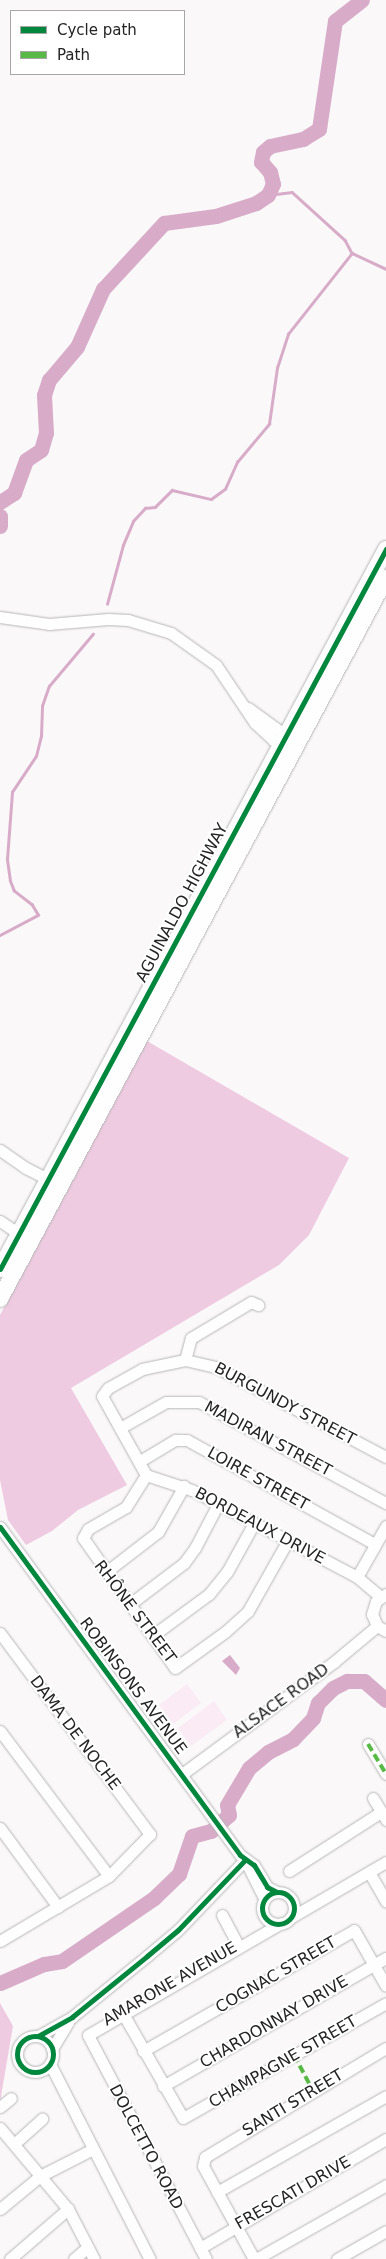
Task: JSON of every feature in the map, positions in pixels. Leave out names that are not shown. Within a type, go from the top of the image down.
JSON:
[{"type":"highway","name":"AGUINALDO HIGHWAY","points":[[1,1295],[25,1237],[288,741],[386,550]]},
{"type":"highway","name":"AGUINALDO HIGHWAY","points":[[288,741],[386,578]]},
{"type":"highway","name":"AGUINALDO HIGHWAY","points":[[0,1269],[25,1237]]},
{"type":"street","points":[[0,617],[49,624],[108,619],[157,628],[203,653],[230,682],[255,723],[288,741]]},
{"type":"street","points":[[0,1150],[54,1183]]},
{"type":"street","points":[[0,1221],[25,1237]]},
{"type":"street","points":[[185,1360],[191,1338],[251,1302],[258,1305]]},
{"type":"street","name":"BURGUNDY STREET","points":[[146,1475],[140,1461],[103,1402],[104,1392],[142,1369],[185,1360],[216,1367],[386,1457]]},
{"type":"street","name":"MADIRAN STREET","points":[[120,1428],[166,1402],[198,1402],[386,1502]]},
{"type":"street","name":"LOIRE STREET","points":[[140,1461],[175,1440],[187,1440],[375,1544]]},
{"type":"street","name":"BORDEAUX DRIVE","points":[[146,1475],[184,1486],[357,1577],[381,1597]]},
{"type":"street","name":"RHÔNE STREET","points":[[146,1475],[126,1507],[84,1534],[84,1544],[130,1604],[175,1668],[225,1632],[248,1610],[288,1540]]},
{"type":"street","points":[[106,1572],[158,1532],[184,1486]]},
{"type":"street","points":[[130,1604],[184,1563],[195,1548],[218,1504]]},
{"type":"street","points":[[152,1636],[209,1594],[226,1572],[254,1524]]},
{"type":"street","points":[[357,1577],[386,1526]]},
{"type":"street","name":"ROBINSONS AVENUE","points":[[0,1527],[243,1858],[264,1899]]},
{"type":"street","points":[[381,1597],[372,1614],[382,1629]]},
{"type":"street","name":"ALSACE ROAD","points":[[182,1774],[335,1661],[382,1629]]},
{"type":"street","name":"DAMA DE NOCHE","points":[[0,1633],[150,1834],[109,1876]]},
{"type":"street","points":[[0,1731],[109,1876],[58,1907],[1,1937]]},
{"type":"street","points":[[368,1744],[386,1774]]},
{"type":"street","points":[[289,1871],[384,1816],[372,1798]]},
{"type":"street","points":[[0,1828],[58,1907]]},
{"type":"street","points":[[46,2068],[24,2068],[18,2058],[22,2042],[38,2036],[72,2017],[178,1930],[243,1858]]},
{"type":"street","name":"ROBINSONS AVENUE","points":[[243,1858],[254,1865],[268,1887],[278,1892]]},
{"type":"street","name":"AMARONE AVENUE","points":[[88,2035],[122,2012],[386,1862]]},
{"type":"street","points":[[369,1872],[386,1901]]},
{"type":"street","points":[[278,1892],[290,1898],[293,1908],[285,1920],[266,1919],[262,1909],[264,1899],[278,1892]]},
{"type":"street","name":"AMARONE AVENUE","points":[[290,1898],[300,1902],[320,1898]]},
{"type":"street","points":[[222,1915],[238,1945]]},
{"type":"street","name":"AMARONE AVENUE","points":[[254,1936],[266,1919]]},
{"type":"street","name":"COGNAC STREET","points":[[143,2051],[354,1930],[386,1986]]},
{"type":"street","name":"CHARDONNAY DRIVE","points":[[163,2086],[386,1958]]},
{"type":"street","name":"CHAMPAGNE STREET","points":[[163,2086],[179,2115],[188,2118],[386,2002]]},
{"type":"street","points":[[122,2012],[163,2086]]},
{"type":"street","points":[[46,2068],[52,2049],[72,2017]]},
{"type":"street","name":"DOLCETTO ROAD","points":[[88,2035],[206,2259]]},
{"type":"street","points":[[38,2036],[47,2041],[52,2049]]},
{"type":"street","name":"SANTI STREET","points":[[217,2192],[202,2161],[208,2153],[386,2048]]},
{"type":"street","points":[[46,2068],[60,2089],[150,2259]]},
{"type":"street","points":[[386,2096],[217,2192],[255,2259],[386,2185]]},
{"type":"street","points":[[0,2107],[11,2098]]},
{"type":"street","points":[[14,2144],[42,2119]]},
{"type":"street","points":[[0,2128],[68,2209],[94,2259]]},
{"type":"street","name":"FRESCATI DRIVE","points":[[200,2248],[386,2139]]},
{"type":"street","points":[[0,2209],[40,2176],[92,2150]]},
{"type":"street","points":[[10,2259],[68,2209]]},
{"type":"street","points":[[337,2259],[385,2233]]},
{"type":"street","points":[[74,2259],[88,2247]]},
{"type":"shaded area","points":[[147,1041],[349,1158],[309,1235],[279,1265],[71,1388],[127,1485],[78,1510],[52,1531],[26,1545],[8,1520],[0,1480],[0,1315]]},
{"type":"shaded area","points":[[230,1655],[240,1668],[236,1675],[222,1661]]},
{"type":"shaded area","points":[[187,1684],[201,1703],[173,1724],[159,1705]]},
{"type":"shaded area","points":[[214,1701],[227,1720],[191,1746],[178,1728]]},
{"type":"shaded area","points":[[0,2003],[13,2026],[0,2102]]},
{"type":"waterway","points":[[0,502],[14,493],[26,460],[41,450],[46,433],[44,395],[49,380],[77,347],[103,289],[164,223],[216,216],[256,203],[268,195],[273,184],[270,172],[261,162],[263,152],[270,146],[303,139],[319,129],[335,21],[362,0]]},
{"type":"waterway","points":[[268,195],[292,192],[345,240],[352,253]]},
{"type":"waterway","points":[[352,253],[386,269]]},
{"type":"waterway","points":[[107,604],[123,545],[133,521],[145,508],[155,507],[172,490],[211,499],[225,489],[237,462],[269,424],[277,368],[288,334],[352,253]]},
{"type":"waterway","points":[[0,516],[0,526]]},
{"type":"waterway","points":[[0,935],[38,915],[32,905],[14,891],[10,881],[7,859],[12,792],[36,756],[41,736],[42,706],[49,686],[93,634]]},
{"type":"waterway","points":[[0,1983],[44,1964],[62,1961],[154,1898],[179,1874],[192,1836],[211,1831],[229,1815],[227,1805],[249,1768],[268,1752],[293,1739],[313,1718],[318,1703],[333,1688],[347,1681],[364,1681],[386,1700]]},
{"type":"marked path","points":[[368,1744],[386,1774]]},
{"type":"marked path","points":[[294,2055],[313,2090]]},
{"type":"cycle path","points":[[0,1269],[386,549]]},
{"type":"cycle path","points":[[0,1527],[240,1855],[254,1865],[267,1887],[277,1892]]},
{"type":"cycle path","points":[[38,2036],[72,2017],[178,1930],[245,1860]]},
{"type":"cycle path","points":[[278,1892],[289,1897],[294,1908],[289,1919],[278,1924],[267,1919],[262,1908],[267,1897],[278,1892]]},
{"type":"cycle path","points":[[35,2036],[48,2041],[53,2054],[48,2067],[35,2072],[22,2067],[17,2054],[22,2041],[35,2036]]}]
